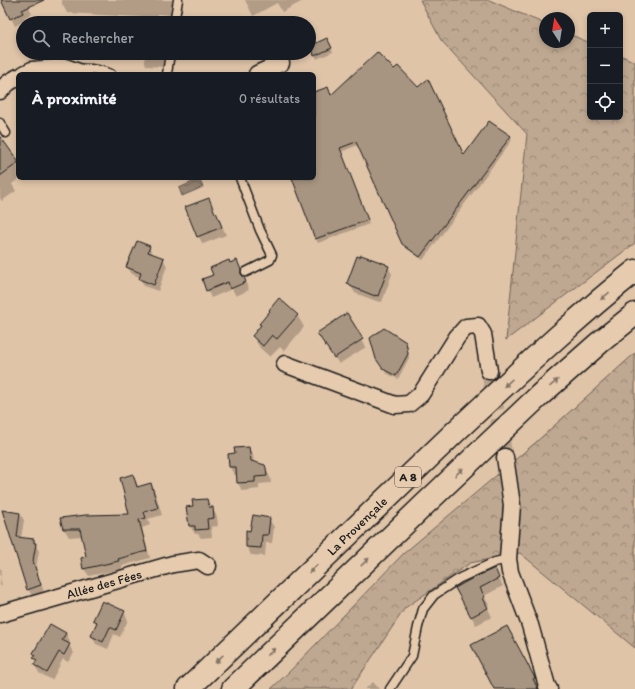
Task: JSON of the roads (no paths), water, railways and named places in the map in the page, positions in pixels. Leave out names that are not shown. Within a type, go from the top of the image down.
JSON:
[{"type":"highway","name":"La Provençale","points":[[188,689],[399,485],[530,362],[635,271]]},
{"type":"highway","name":"A 8","points":[[233,689],[540,396],[635,314]]},
{"type":"street","points":[[262,72],[282,63]]},
{"type":"street","points":[[28,72],[32,70],[66,67],[78,72]]},
{"type":"street","points":[[0,91],[8,83],[16,79]]},
{"type":"street","points":[[285,364],[395,405],[409,404],[421,394],[457,337],[466,327],[478,326],[483,334],[489,372]]},
{"type":"street","points":[[505,457],[512,505],[508,559],[510,572],[530,625],[549,689]]},
{"type":"street","name":"Allée des Fées","points":[[0,614],[173,564],[200,560],[208,566]]},
{"type":"lane","points":[[175,16],[178,0]]},
{"type":"lane","points":[[166,72],[169,60]]},
{"type":"lane","points":[[78,72],[86,68],[106,72]]},
{"type":"lane","points":[[0,123],[6,133]]},
{"type":"lane","points":[[241,180],[260,230],[272,255],[270,260],[246,272]]},
{"type":"lane","points":[[390,689],[412,656],[423,609],[434,595],[460,578],[495,562],[508,559]]},
{"type":"water","points":[[197,180],[200,180],[203,187],[182,196],[179,188]]},
{"type":"tunnel","points":[[489,371],[505,457]]}]
